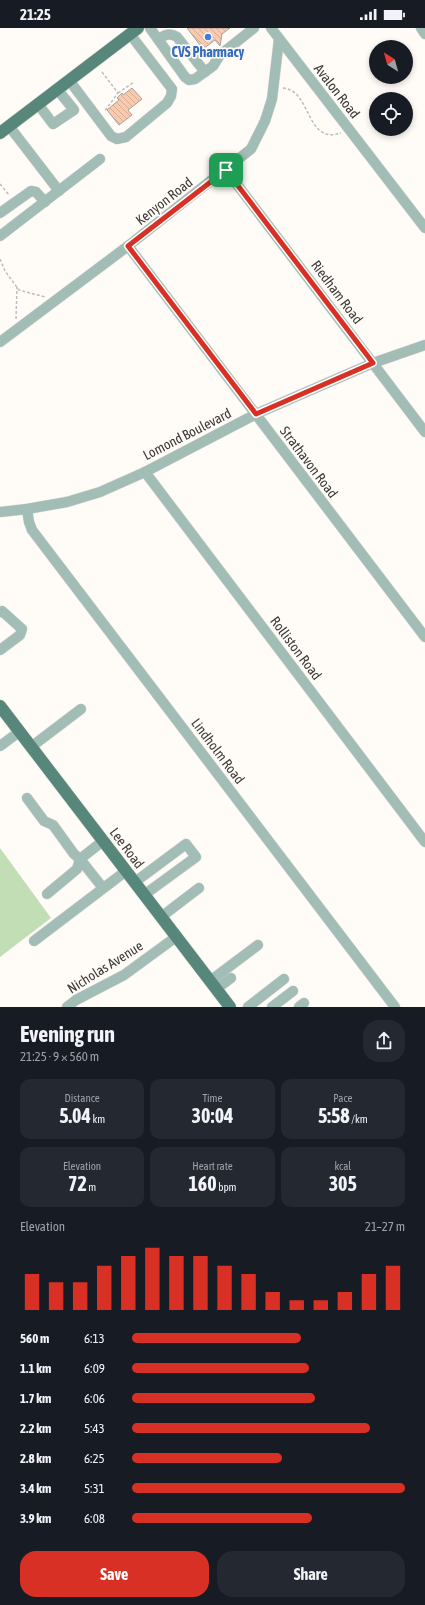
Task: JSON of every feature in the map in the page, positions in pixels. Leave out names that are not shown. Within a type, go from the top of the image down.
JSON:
[{"type":"main road","points":[[5,129],[134,31]]},
{"type":"main road","name":"Lee Road","points":[[0,706],[230,1007]]},
{"type":"street","points":[[150,28],[185,77],[189,80],[195,79],[213,66],[220,55],[254,28]]},
{"type":"street","name":"Avalon Road","points":[[270,28],[425,228]]},
{"type":"street","points":[[421,28],[425,34]]},
{"type":"street","points":[[69,80],[111,136],[117,139],[126,137],[167,103],[171,96],[172,88],[134,31]]},
{"type":"street","points":[[158,39],[167,34],[172,34],[205,72]]},
{"type":"street","name":"Kenyon Road","points":[[0,342],[128,246],[251,149],[265,121],[272,99],[279,39]]},
{"type":"street","points":[[38,104],[53,124],[74,110],[57,89]]},
{"type":"street","points":[[5,129],[59,191]]},
{"type":"street","points":[[0,236],[100,159]]},
{"type":"street","name":"Riedham Road","points":[[226,170],[425,432]]},
{"type":"street","points":[[0,213],[31,192],[36,192],[45,202]]},
{"type":"street","name":"Strathavon Road","points":[[128,246],[425,637]]},
{"type":"street","name":"Lomond Boulevard","points":[[0,512],[67,502],[100,492],[145,472],[256,414],[373,363],[425,344]]},
{"type":"street","name":"Rolliston Road","points":[[145,472],[425,842]]},
{"type":"street","name":"Lindholm Road","points":[[27,509],[28,522],[32,530],[395,1007]]},
{"type":"street","points":[[0,612],[2,611],[10,617],[22,630],[20,635],[0,650]]},
{"type":"street","points":[[31,747],[81,709]]},
{"type":"street","points":[[0,746],[19,732]]},
{"type":"street","points":[[27,798],[44,821],[53,825],[74,854],[80,859],[103,888]]},
{"type":"street","points":[[47,894],[77,869],[80,859],[103,841]]},
{"type":"street","points":[[134,882],[186,844],[196,857],[144,895]]},
{"type":"street","points":[[34,941],[126,871]]},
{"type":"street","points":[[161,917],[199,888]]},
{"type":"street","name":"Nicholas Avenue","points":[[67,1007],[78,1004],[124,975],[176,937]]},
{"type":"street","points":[[213,985],[258,945]]},
{"type":"street","points":[[213,985],[231,978]]},
{"type":"street","points":[[248,1007],[284,979]]},
{"type":"street","points":[[272,1007],[293,991]]},
{"type":"path","points":[[102,72],[118,93]]},
{"type":"path","points":[[98,118],[118,93],[134,82]]},
{"type":"path","points":[[281,88],[292,90],[300,97],[314,125],[322,133],[332,136],[342,133]]},
{"type":"path","points":[[0,184],[12,197]]},
{"type":"path","points":[[0,259],[5,271],[19,290],[46,298]]},
{"type":"path","points":[[16,287],[16,321]]},
{"type":"green space","points":[[0,848],[51,918],[0,957]]},
{"type":"building","name":"CVS Pharmacy","points":[[187,28],[230,28],[222,34],[220,46],[215,40],[203,49]]},
{"type":"building","points":[[132,88],[142,99],[128,110],[132,115],[119,125],[107,110],[119,100],[117,98],[122,93],[123,95]]},
{"type":"place","name":"CVS Pharmacy","points":[[208,37]]},
{"type":"route","points":[[226,170],[373,363],[256,414],[128,246],[226,170]]}]
